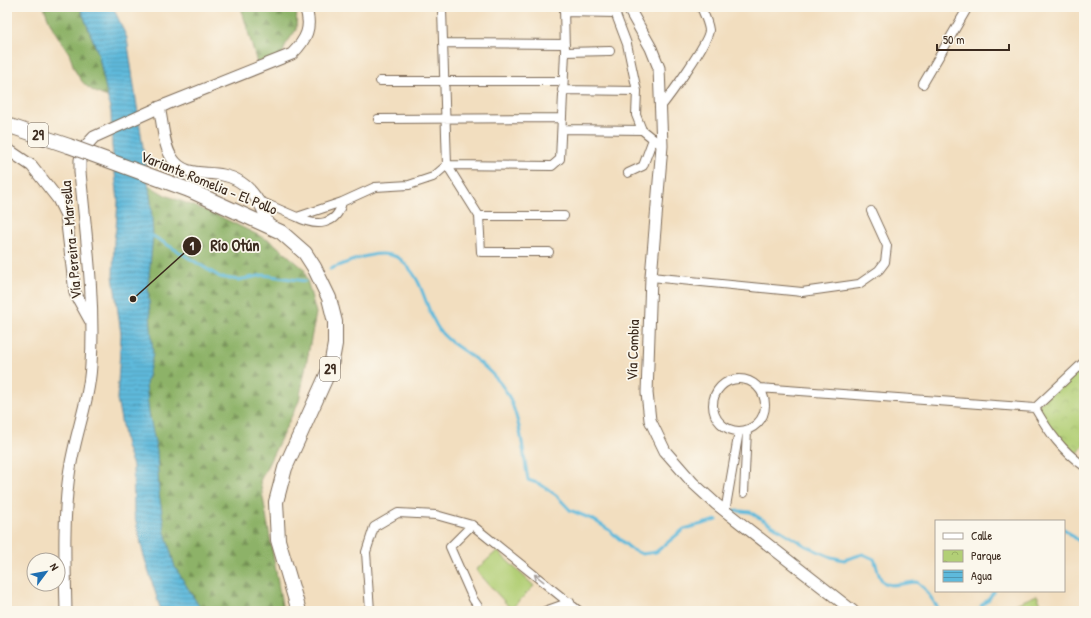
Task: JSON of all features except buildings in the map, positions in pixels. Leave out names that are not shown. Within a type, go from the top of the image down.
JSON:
[{"type":"highway","name":"Variante Romelia - El Pollo","points":[[7,124],[189,190],[268,224],[292,241],[314,266],[330,298],[335,322],[335,344],[331,366],[285,468],[276,502],[278,540],[298,611]]},
{"type":"main road","name":"Vía Pereira - Marsella","points":[[66,611],[65,522],[69,475],[75,442],[87,402],[91,365],[92,287],[80,160],[85,145],[94,137],[160,107],[292,54],[305,41],[308,26],[305,7]]},
{"type":"main road","name":"Vía Combia","points":[[628,7],[657,60],[659,68],[662,146],[651,277],[646,394],[650,420],[666,451],[693,483],[725,512],[842,601],[852,611]]},
{"type":"main road","points":[[160,107],[168,150],[172,158],[180,167],[191,172],[230,177],[249,189],[260,201],[268,224]]},
{"type":"main road","points":[[7,149],[32,166],[58,199],[66,215],[75,293],[91,321]]},
{"type":"street","points":[[444,7],[442,10],[447,166],[479,216],[481,252],[549,252]]},
{"type":"street","points":[[660,108],[674,92],[683,75],[706,40],[709,31],[701,7]]},
{"type":"street","points":[[923,84],[968,7]]},
{"type":"street","points":[[297,217],[342,202],[375,187],[409,185],[432,178],[447,166],[552,166],[560,159],[562,130],[562,81],[565,48],[564,10],[614,10],[627,44],[637,91],[636,115],[642,130],[662,146]]},
{"type":"street","points":[[443,43],[610,51]]},
{"type":"street","points":[[380,81],[562,81]]},
{"type":"street","points":[[562,90],[637,91]]},
{"type":"street","points":[[378,119],[562,118]]},
{"type":"street","points":[[562,130],[642,130]]},
{"type":"street","points":[[628,173],[643,166],[652,139]]},
{"type":"street","points":[[260,201],[314,224],[330,220],[340,212],[342,202]]},
{"type":"street","points":[[651,277],[802,292],[859,284],[879,270],[885,262],[887,246],[871,211]]},
{"type":"street","points":[[479,216],[564,216]]},
{"type":"street","points":[[759,388],[764,398],[764,414],[760,421],[743,431],[731,430],[723,426],[717,419],[714,411],[716,395],[721,387],[736,380],[745,380],[759,388],[1035,408],[1084,362]]},
{"type":"street","points":[[1035,408],[1049,432],[1066,452],[1084,466]]},
{"type":"street","points":[[725,512],[743,431]]},
{"type":"street","points":[[743,431],[744,493]]},
{"type":"street","points":[[370,611],[366,552],[374,527],[398,513],[436,515],[472,525],[570,602],[579,611]]},
{"type":"street","points":[[472,525],[450,547],[473,599],[481,611]]},
{"type":"street","points":[[545,611],[570,602]]},
{"type":"green space","points":[[44,7],[80,7],[98,53],[108,97],[96,93],[87,87],[80,79],[74,68],[69,53],[52,26]]},
{"type":"green space","points":[[241,7],[297,7],[296,30],[286,44],[282,55],[257,63]]},
{"type":"green space","points":[[131,175],[165,195],[217,215],[272,242],[304,269],[316,313],[299,401],[260,481],[283,611],[183,611],[156,541],[139,425]]},
{"type":"green space","points":[[1084,362],[1084,445],[1073,459],[1035,408]]},
{"type":"green space","points":[[497,551],[534,586],[511,609],[476,570]]},
{"type":"green space","points":[[1037,595],[1044,611],[999,611]]},
{"type":"water","points":[[80,7],[113,7],[127,38],[151,202],[153,236],[148,286],[153,354],[146,385],[149,413],[157,451],[159,493],[165,532],[175,567],[202,611],[161,611],[143,553],[134,513],[133,466],[126,446],[117,399],[121,334],[113,276],[114,240],[118,201],[112,146],[111,113],[98,53]]},
{"type":"waterway","points":[[149,237],[153,236],[220,277],[238,280],[264,275],[305,281]]},
{"type":"waterway","points":[[330,269],[372,255],[389,255],[402,260],[417,280],[431,315],[443,335],[450,342],[486,368],[501,384],[508,395],[519,426],[528,480],[540,484],[556,495],[570,510],[594,520],[609,530],[631,549],[642,554],[656,552],[684,529],[717,520]]},
{"type":"waterway","points":[[730,510],[750,512],[806,546],[831,557],[844,560],[863,554],[874,559],[879,575],[886,584],[896,585],[917,582],[925,589],[940,611]]},
{"type":"waterway","points":[[1065,530],[1084,545]]},
{"type":"waterway","points":[[981,606],[989,599],[993,592]]},
{"type":"place","name":"Río Otún","points":[[133,299]]}]
